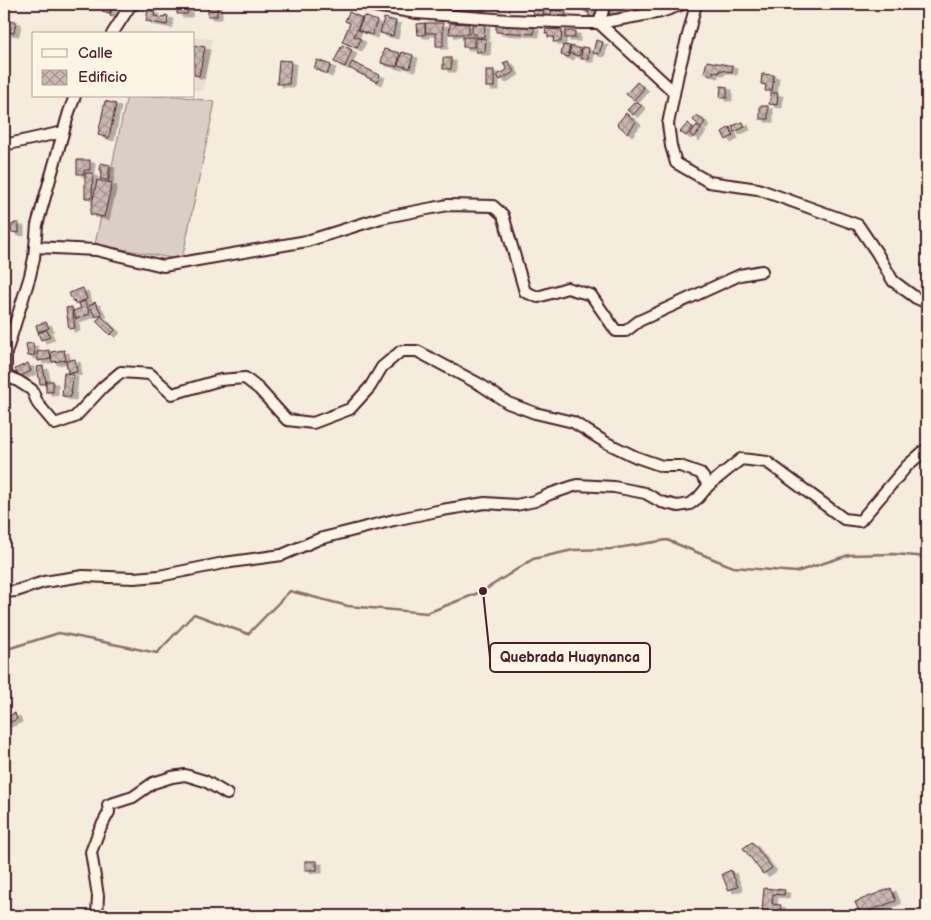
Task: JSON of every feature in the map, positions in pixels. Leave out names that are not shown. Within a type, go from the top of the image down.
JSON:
[{"type":"street","points":[[113,32],[130,6],[134,4]]},
{"type":"street","points":[[363,4],[508,20],[582,23],[599,23],[661,12],[684,4]]},
{"type":"street","points":[[599,23],[605,4]]},
{"type":"street","points":[[696,4],[668,124],[676,164],[709,182],[758,190],[858,225],[893,280],[916,298],[927,303]]},
{"type":"street","points":[[599,23],[674,92]]},
{"type":"street","points":[[73,98],[37,225],[30,276],[6,353],[5,376],[18,381],[32,390],[38,404],[55,424],[75,417],[103,387],[121,372],[150,374],[172,394],[220,380],[245,378],[259,389],[287,420],[313,423],[350,410],[370,387],[382,367],[401,351],[417,351],[458,372],[508,403],[536,413],[573,422],[605,442],[636,457],[662,466],[680,466],[700,473],[710,485]]},
{"type":"street","points":[[4,145],[63,132]]},
{"type":"street","points":[[35,247],[96,250],[163,266],[307,241],[381,218],[448,205],[493,206],[503,215],[525,292],[538,297],[567,288],[591,295],[616,332],[626,331],[639,321],[740,275],[762,271]]},
{"type":"street","points":[[4,592],[16,591],[44,582],[83,576],[134,578],[159,576],[224,562],[282,555],[319,539],[394,520],[442,510],[486,504],[516,505],[535,501],[577,485],[614,487],[645,493],[661,502],[678,506],[690,504],[742,459],[767,462],[844,519],[860,521],[907,466],[927,450]]},
{"type":"street","points":[[97,916],[98,896],[91,852],[109,812],[108,805],[133,797],[153,783],[185,775],[205,781],[227,794]]},
{"type":"shaded area","points":[[195,37],[212,39],[203,91],[195,90]]},
{"type":"shaded area","points":[[127,98],[191,98],[215,102],[182,260],[95,244]]},
{"type":"building","points":[[103,4],[111,4],[110,13],[102,11]]},
{"type":"building","points":[[113,4],[123,4],[121,18],[110,16]]},
{"type":"building","points":[[208,4],[217,4],[217,16],[208,16]]},
{"type":"building","points":[[419,4],[435,4],[434,12],[418,10]]},
{"type":"building","points":[[462,4],[461,13],[451,12],[451,5]]},
{"type":"building","points":[[469,4],[479,4],[479,6],[482,6],[482,16],[469,15]]},
{"type":"building","points":[[582,4],[601,4],[598,18],[589,16],[589,12],[581,10]]},
{"type":"building","points":[[611,4],[627,6],[625,18],[609,15]]},
{"type":"building","points":[[177,6],[188,7],[187,14],[177,14]]},
{"type":"building","points":[[534,8],[544,9],[543,16],[533,16]]},
{"type":"building","points":[[148,10],[155,11],[154,16],[164,18],[165,15],[168,16],[167,25],[146,21]]},
{"type":"building","points":[[551,10],[566,11],[565,18],[551,17]]},
{"type":"building","points":[[349,12],[362,18],[354,36],[361,39],[357,48],[342,42],[350,23],[345,21]]},
{"type":"building","points":[[364,16],[377,21],[372,35],[358,30]]},
{"type":"building","points":[[384,18],[396,21],[393,36],[380,33]]},
{"type":"building","points":[[8,20],[16,21],[14,33],[6,32]]},
{"type":"building","points":[[425,23],[443,23],[443,46],[436,46],[436,33],[426,33]]},
{"type":"building","points":[[425,23],[425,35],[418,35],[417,24]]},
{"type":"building","points":[[450,23],[469,24],[469,34],[449,34]]},
{"type":"building","points":[[472,24],[485,24],[484,37],[476,37],[476,34],[472,34]]},
{"type":"building","points":[[496,25],[534,27],[534,34],[496,32]]},
{"type":"building","points":[[546,29],[562,30],[561,42],[553,42],[554,37],[548,37],[548,34],[545,33]]},
{"type":"building","points":[[565,31],[575,31],[575,38],[565,38]]},
{"type":"building","points":[[463,37],[474,37],[474,47],[463,47]]},
{"type":"building","points":[[476,38],[486,39],[485,52],[476,52]]},
{"type":"building","points":[[596,40],[603,42],[599,54],[593,53]]},
{"type":"building","points":[[195,45],[205,47],[199,76],[195,75]]},
{"type":"building","points":[[342,45],[352,50],[345,67],[334,62]]},
{"type":"building","points":[[563,45],[570,46],[569,57],[561,55]]},
{"type":"building","points":[[571,46],[581,49],[579,56],[569,53]]},
{"type":"building","points":[[582,47],[589,48],[588,59],[581,59]]},
{"type":"building","points":[[384,49],[400,53],[397,67],[381,63]]},
{"type":"building","points":[[402,52],[413,55],[410,68],[398,65]]},
{"type":"building","points":[[443,58],[451,58],[451,69],[443,69]]},
{"type":"building","points":[[279,60],[291,61],[289,84],[277,84]]},
{"type":"building","points":[[317,60],[331,65],[327,74],[314,68]]},
{"type":"building","points":[[508,61],[514,72],[500,80],[497,75],[507,70],[503,63]]},
{"type":"building","points":[[707,61],[733,66],[732,72],[720,70],[719,73],[713,71],[713,75],[704,73]]},
{"type":"building","points":[[352,62],[380,75],[377,82],[349,68]]},
{"type":"building","points":[[486,70],[494,70],[494,87],[486,87]]},
{"type":"building","points":[[762,74],[774,75],[772,91],[765,91],[766,85],[761,84]]},
{"type":"building","points":[[637,82],[644,88],[634,100],[626,94]]},
{"type":"building","points":[[721,86],[727,87],[727,98],[720,98]]},
{"type":"building","points":[[771,93],[778,93],[777,105],[769,104]]},
{"type":"building","points":[[105,101],[116,104],[109,138],[98,135]]},
{"type":"building","points":[[636,101],[641,106],[633,115],[627,110]]},
{"type":"building","points":[[760,106],[768,106],[768,119],[760,119]]},
{"type":"building","points":[[626,113],[636,122],[627,133],[617,124]]},
{"type":"building","points":[[697,115],[705,122],[701,127],[693,120]]},
{"type":"building","points":[[743,122],[745,127],[734,132],[732,126]]},
{"type":"building","points":[[688,123],[693,128],[686,136],[680,132]]},
{"type":"building","points":[[697,125],[701,129],[694,138],[690,134]]},
{"type":"building","points":[[730,127],[733,136],[726,140],[722,132]]},
{"type":"building","points":[[77,160],[90,160],[90,170],[84,170],[84,174],[77,174]]},
{"type":"building","points":[[101,163],[110,165],[108,180],[100,179]]},
{"type":"building","points":[[85,173],[93,173],[92,198],[85,198]]},
{"type":"building","points":[[97,180],[112,183],[104,217],[90,214]]},
{"type":"building","points":[[19,223],[19,233],[11,232],[11,225]]},
{"type":"building","points":[[83,288],[87,299],[75,304],[69,293]]},
{"type":"building","points":[[85,301],[90,314],[76,319],[73,311],[81,308],[79,303]]},
{"type":"building","points":[[95,302],[102,314],[96,317],[89,306]]},
{"type":"building","points":[[72,307],[75,328],[69,329],[66,308]]},
{"type":"building","points":[[101,316],[115,330],[110,335],[96,321]]},
{"type":"building","points":[[46,322],[49,328],[38,332],[36,325]]},
{"type":"building","points":[[47,330],[50,337],[41,340],[38,333]]},
{"type":"building","points":[[33,343],[35,355],[28,356],[26,344]]},
{"type":"building","points":[[49,350],[51,359],[38,361],[37,352]]},
{"type":"building","points":[[64,350],[66,360],[52,362],[51,352]]},
{"type":"building","points":[[75,359],[77,372],[68,373],[66,361]]},
{"type":"building","points":[[28,363],[31,371],[19,377],[15,369]]},
{"type":"building","points":[[43,366],[46,384],[40,384],[37,367]]},
{"type":"building","points":[[64,373],[73,374],[71,397],[62,396]]},
{"type":"building","points":[[46,381],[53,381],[53,392],[46,392]]},
{"type":"building","points":[[15,713],[17,719],[4,725],[4,718]]},
{"type":"building","points":[[752,842],[772,868],[763,874],[743,848]]},
{"type":"building","points":[[305,861],[317,861],[317,870],[305,870]]},
{"type":"building","points":[[731,870],[738,887],[728,890],[722,874]]},
{"type":"building","points":[[764,888],[785,890],[784,895],[773,894],[772,904],[781,905],[780,913],[762,911]]},
{"type":"building","points":[[891,888],[896,901],[860,914],[855,902]]},
{"type":"waterway","points":[[4,650],[59,633],[157,653],[194,614],[248,634],[290,591],[348,606],[427,613],[483,591],[533,559],[573,550],[611,549],[667,540],[733,567],[796,572],[849,555],[894,554],[927,557]]},
{"type":"place","name":"Quebrada Huaynanca","points":[[483,591]]}]
